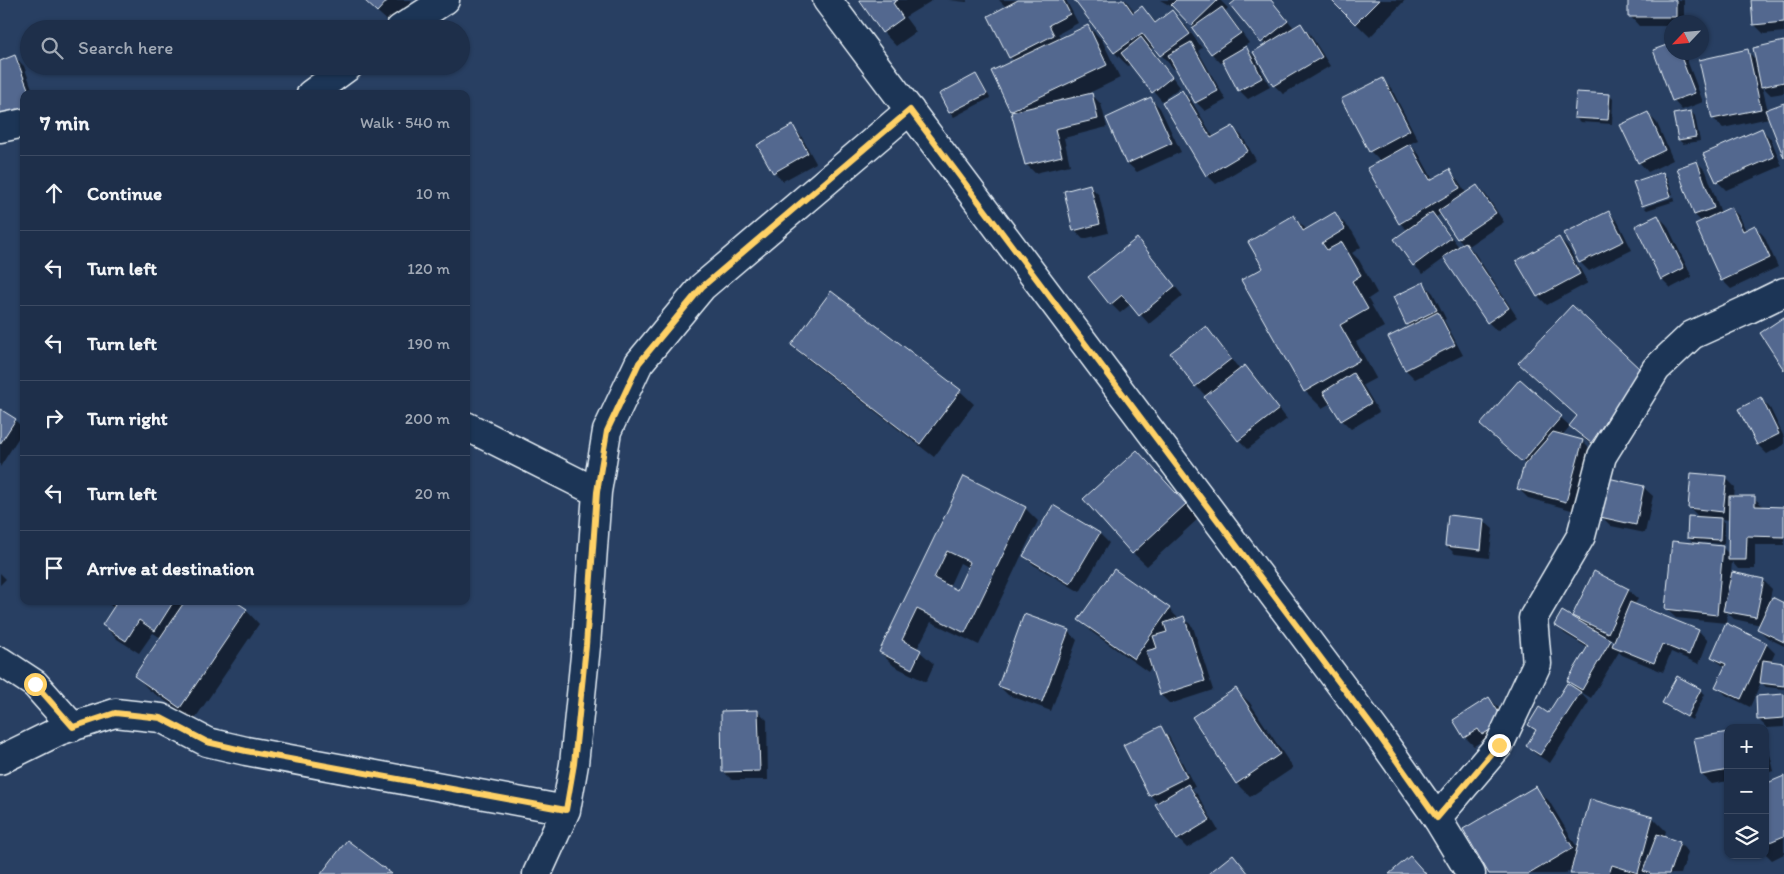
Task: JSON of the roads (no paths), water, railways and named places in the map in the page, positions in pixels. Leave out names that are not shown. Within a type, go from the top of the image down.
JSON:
[{"type":"street","points":[[414,20],[445,0]]},
{"type":"street","points":[[827,0],[1377,733],[1437,818],[1470,874]]},
{"type":"street","points":[[316,90],[337,75]]},
{"type":"street","points":[[537,874],[566,810],[574,764],[586,646],[597,492],[607,431],[639,363],[702,287],[910,110]]},
{"type":"street","points":[[0,128],[20,124]]},
{"type":"street","points":[[1437,818],[1499,745],[1537,664],[1533,618],[1582,536],[1602,456],[1656,369],[1692,334],[1784,292]]},
{"type":"street","points":[[470,428],[597,492]]},
{"type":"street","points":[[0,661],[35,684],[73,727]]},
{"type":"street","points":[[0,760],[59,731],[115,713],[161,718],[207,742],[566,810]]}]
